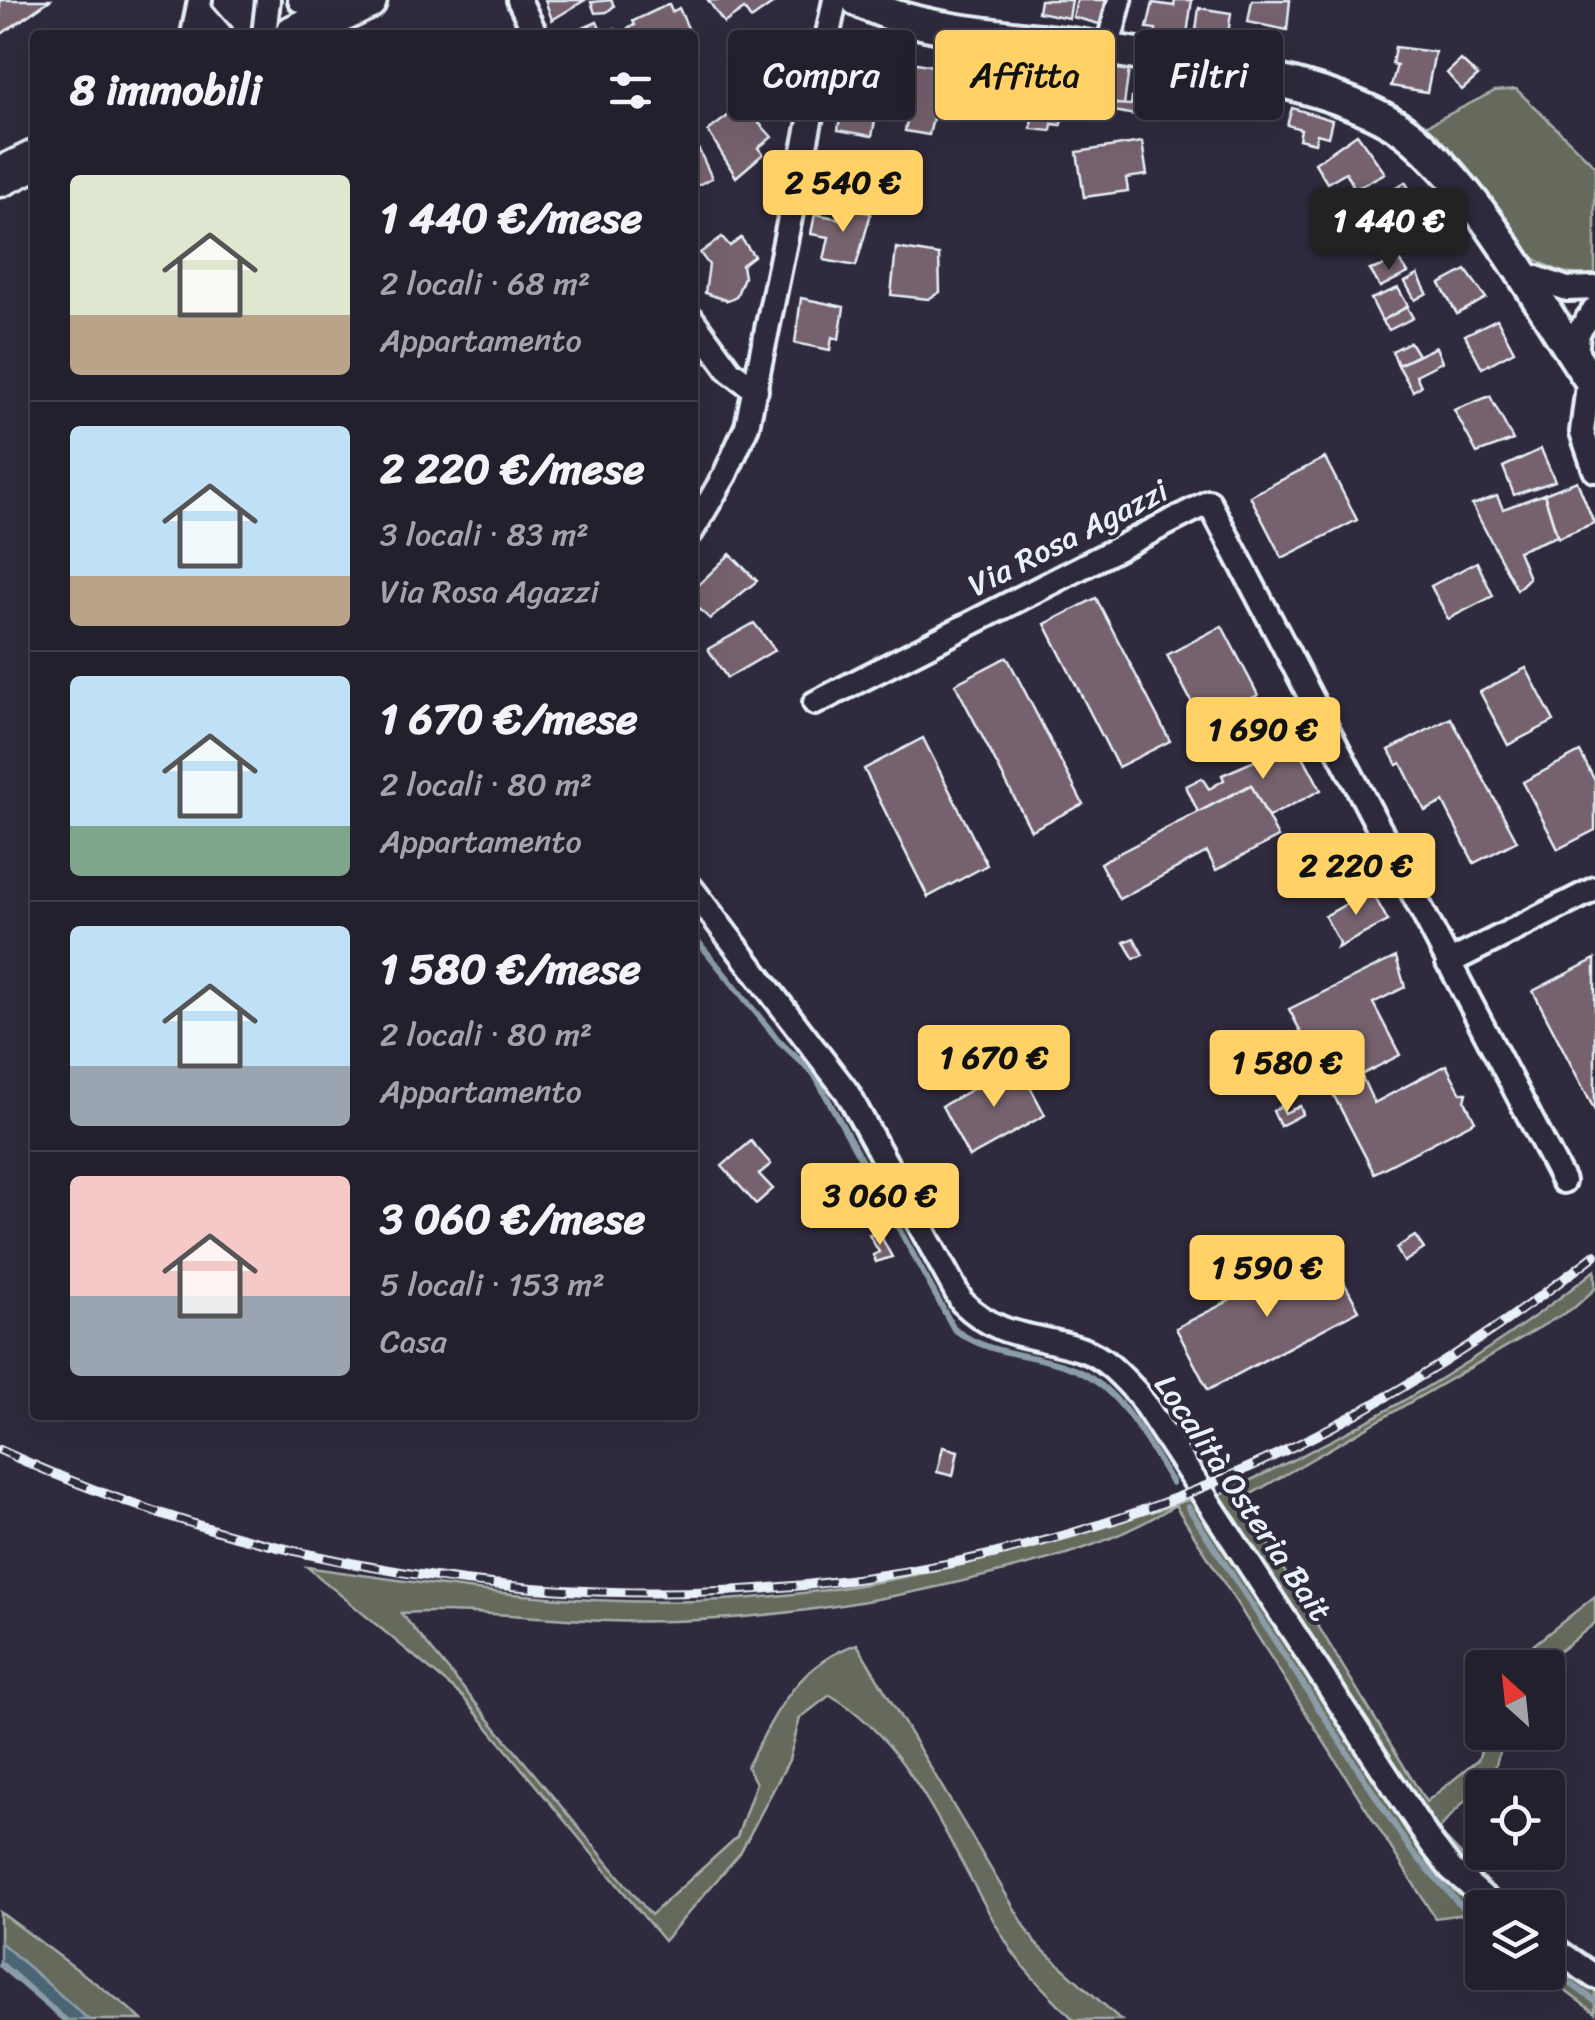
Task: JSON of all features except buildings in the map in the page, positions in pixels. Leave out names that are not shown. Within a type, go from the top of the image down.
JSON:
[{"type":"main road","points":[[304,30],[359,4]]},
{"type":"main road","points":[[0,176],[30,162]]},
{"type":"street","points":[[265,30],[268,0]]},
{"type":"street","points":[[300,0],[359,4]]},
{"type":"street","points":[[519,0],[534,30]]},
{"type":"street","points":[[698,521],[726,475],[747,426],[835,0]]},
{"type":"street","points":[[857,0],[910,19],[980,30]]},
{"type":"street","points":[[1112,30],[1120,0]]},
{"type":"street","points":[[200,6],[217,30]]},
{"type":"street","points":[[1115,52],[1321,91],[1378,115],[1410,135],[1438,162],[1589,372]]},
{"type":"street","points":[[1520,272],[1566,288],[1595,288]]},
{"type":"street","points":[[1595,309],[1578,332],[1589,372],[1582,432],[1595,470]]},
{"type":"street","points":[[698,327],[730,371],[756,390]]},
{"type":"street","name":"Via Rosa Agazzi","points":[[815,704],[1210,502],[1563,1181]]},
{"type":"street","points":[[1448,963],[1595,888]]},
{"type":"street","name":"Località Osteria Bait","points":[[698,897],[847,1092],[962,1302],[982,1322],[1005,1333],[1086,1351],[1113,1368],[1138,1394],[1431,1842],[1450,1869],[1475,1890]]},
{"type":"street","points":[[1565,1956],[1595,1977]]},
{"type":"green space","points":[[1516,89],[1595,166],[1595,275],[1567,273],[1542,263],[1518,246],[1475,200],[1422,128],[1495,91]]},
{"type":"green space","points":[[1595,1270],[1595,1289],[1575,1307],[1241,1500],[1426,1802],[1465,1770],[1465,1801],[1438,1830],[1465,1858],[1465,1869],[1435,1838],[1214,1497],[1412,1396],[1551,1304]]},
{"type":"green space","points":[[1197,1497],[1470,1890],[1465,1890],[1465,1916],[1435,1918],[1175,1505],[1106,1540],[1035,1563],[890,1597],[797,1612],[655,1621],[401,1613],[651,1915],[737,1837],[756,1783],[747,1767],[790,1693],[818,1664],[857,1644],[1035,1943],[1121,2020],[1074,2020],[1033,1978],[992,1918],[912,1776],[861,1717],[830,1695],[800,1718],[789,1760],[740,1853],[664,1941],[462,1696],[307,1567],[566,1598],[723,1600],[905,1577],[1080,1533]]},
{"type":"green space","points":[[1595,1596],[1595,1623],[1561,1650],[1527,1650]]},
{"type":"green space","points":[[1481,1750],[1500,1750],[1495,1768],[1466,1770],[1478,1760]]},
{"type":"green space","points":[[1466,1870],[1476,1870],[1495,1890],[1486,1890]]},
{"type":"green space","points":[[0,1912],[142,2020],[89,2020],[0,1942]]},
{"type":"green space","points":[[1565,1965],[1595,1987],[1595,2013],[1564,1990]]},
{"type":"water","points":[[0,1942],[89,2020],[67,2020],[0,1961]]},
{"type":"waterway","points":[[698,941],[779,1041],[814,1074],[954,1329],[982,1345],[1056,1363],[1088,1376],[1130,1416],[1172,1483]]},
{"type":"waterway","points":[[1188,1507],[1410,1849],[1465,1908]]},
{"type":"waterway","points":[[0,1965],[65,2020]]},
{"type":"waterway","points":[[1565,1979],[1595,2001]]},
{"type":"railway","points":[[0,1450],[151,1510],[307,1554],[468,1582],[631,1592],[794,1586],[955,1562],[1112,1521],[1263,1461],[1435,1368],[1595,1255]]}]
